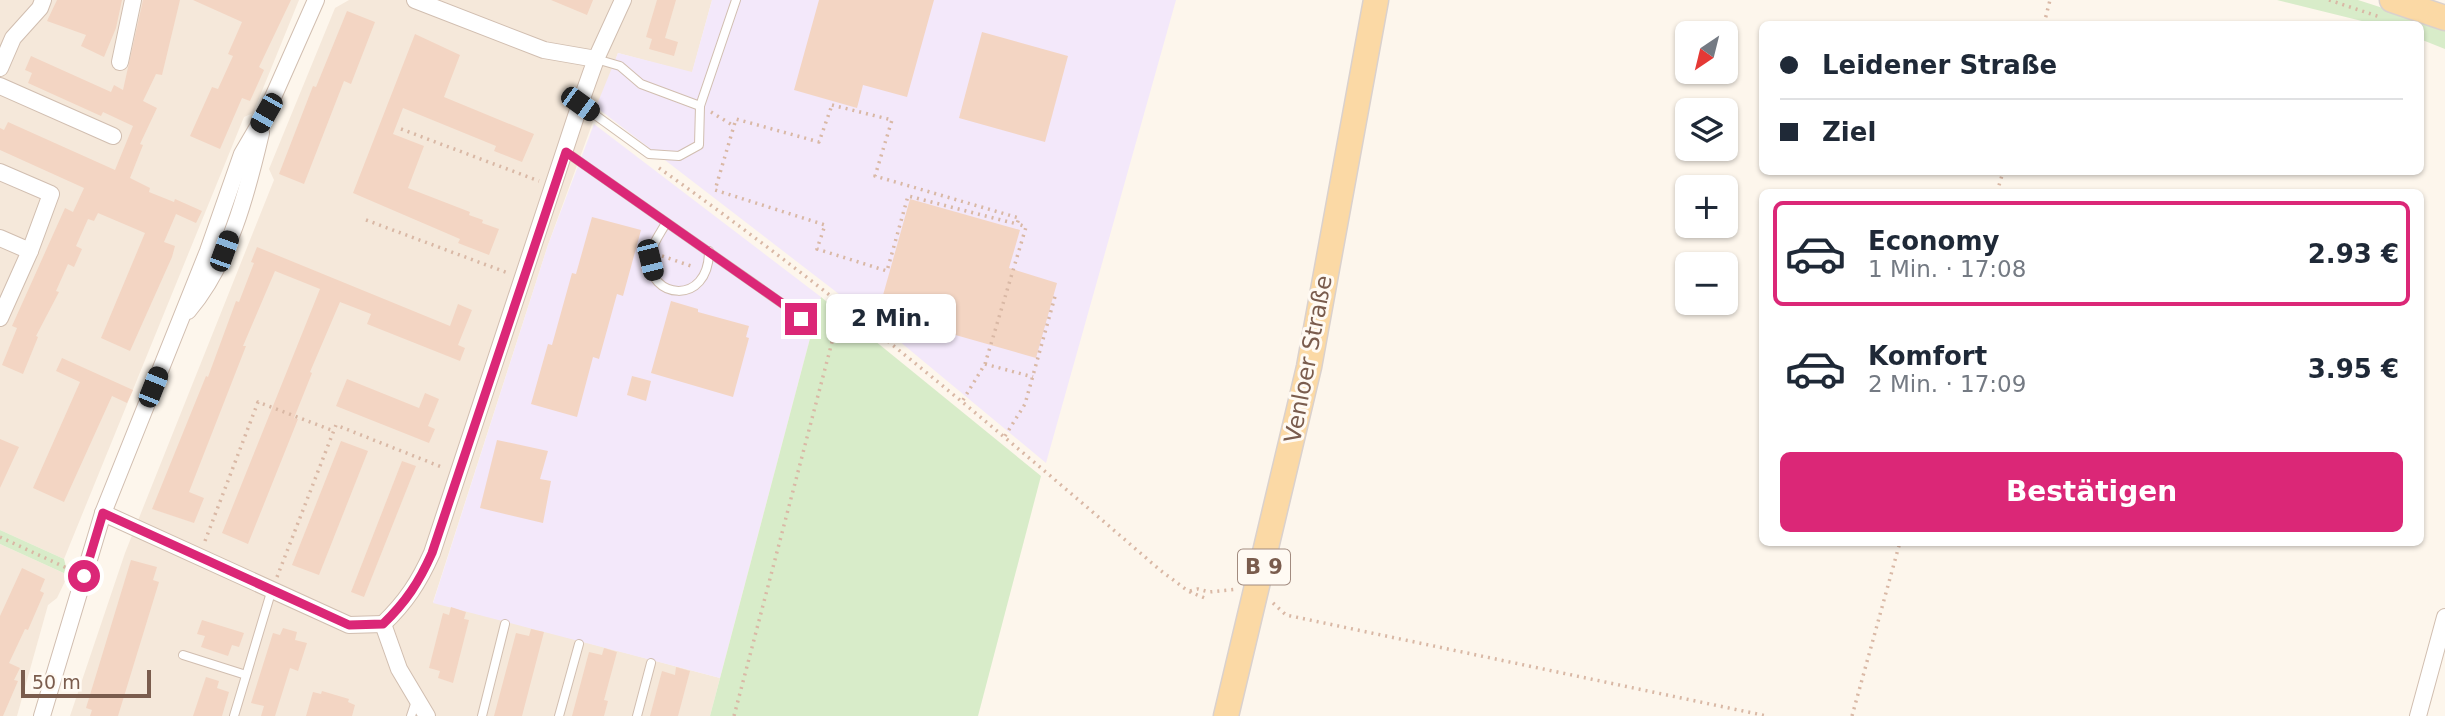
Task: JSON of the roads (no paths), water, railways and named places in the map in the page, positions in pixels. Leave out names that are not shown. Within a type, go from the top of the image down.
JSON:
[{"type":"main road","name":"Venloer Straße","points":[[1226,716],[1306,379],[1376,0]]},
{"type":"main road","points":[[2391,10],[2445,18]]},
{"type":"street","points":[[0,68],[13,38],[40,8],[43,0]]},
{"type":"street","points":[[120,62],[133,0]]},
{"type":"street","points":[[42,716],[103,513],[181,320],[242,154],[266,113],[316,0]]},
{"type":"street","points":[[415,0],[544,50],[596,59]]},
{"type":"street","points":[[103,513],[349,625],[383,624],[404,605],[417,586],[432,553],[580,104],[596,59],[623,0]]},
{"type":"street","points":[[0,86],[113,136]]},
{"type":"street","points":[[0,172],[51,194],[30,251],[0,318]]},
{"type":"street","points":[[0,238],[30,251]]},
{"type":"street","points":[[2418,716],[2445,617]]},
{"type":"street","points":[[383,624],[414,708],[427,716]]},
{"type":"lane","points":[[580,104],[649,154],[679,156],[699,145],[701,106],[736,0]]},
{"type":"lane","points":[[596,59],[620,66],[641,84],[701,106]]},
{"type":"lane","points":[[566,152],[800,316],[800,327]]},
{"type":"lane","points":[[666,223],[650,260],[654,276],[662,286],[676,292],[692,289],[706,271],[709,251]]},
{"type":"lane","points":[[234,716],[272,589]]},
{"type":"lane","points":[[482,716],[506,624]]},
{"type":"lane","points":[[559,716],[579,644]]},
{"type":"lane","points":[[183,655],[246,675]]},
{"type":"lane","points":[[637,716],[651,663]]}]
